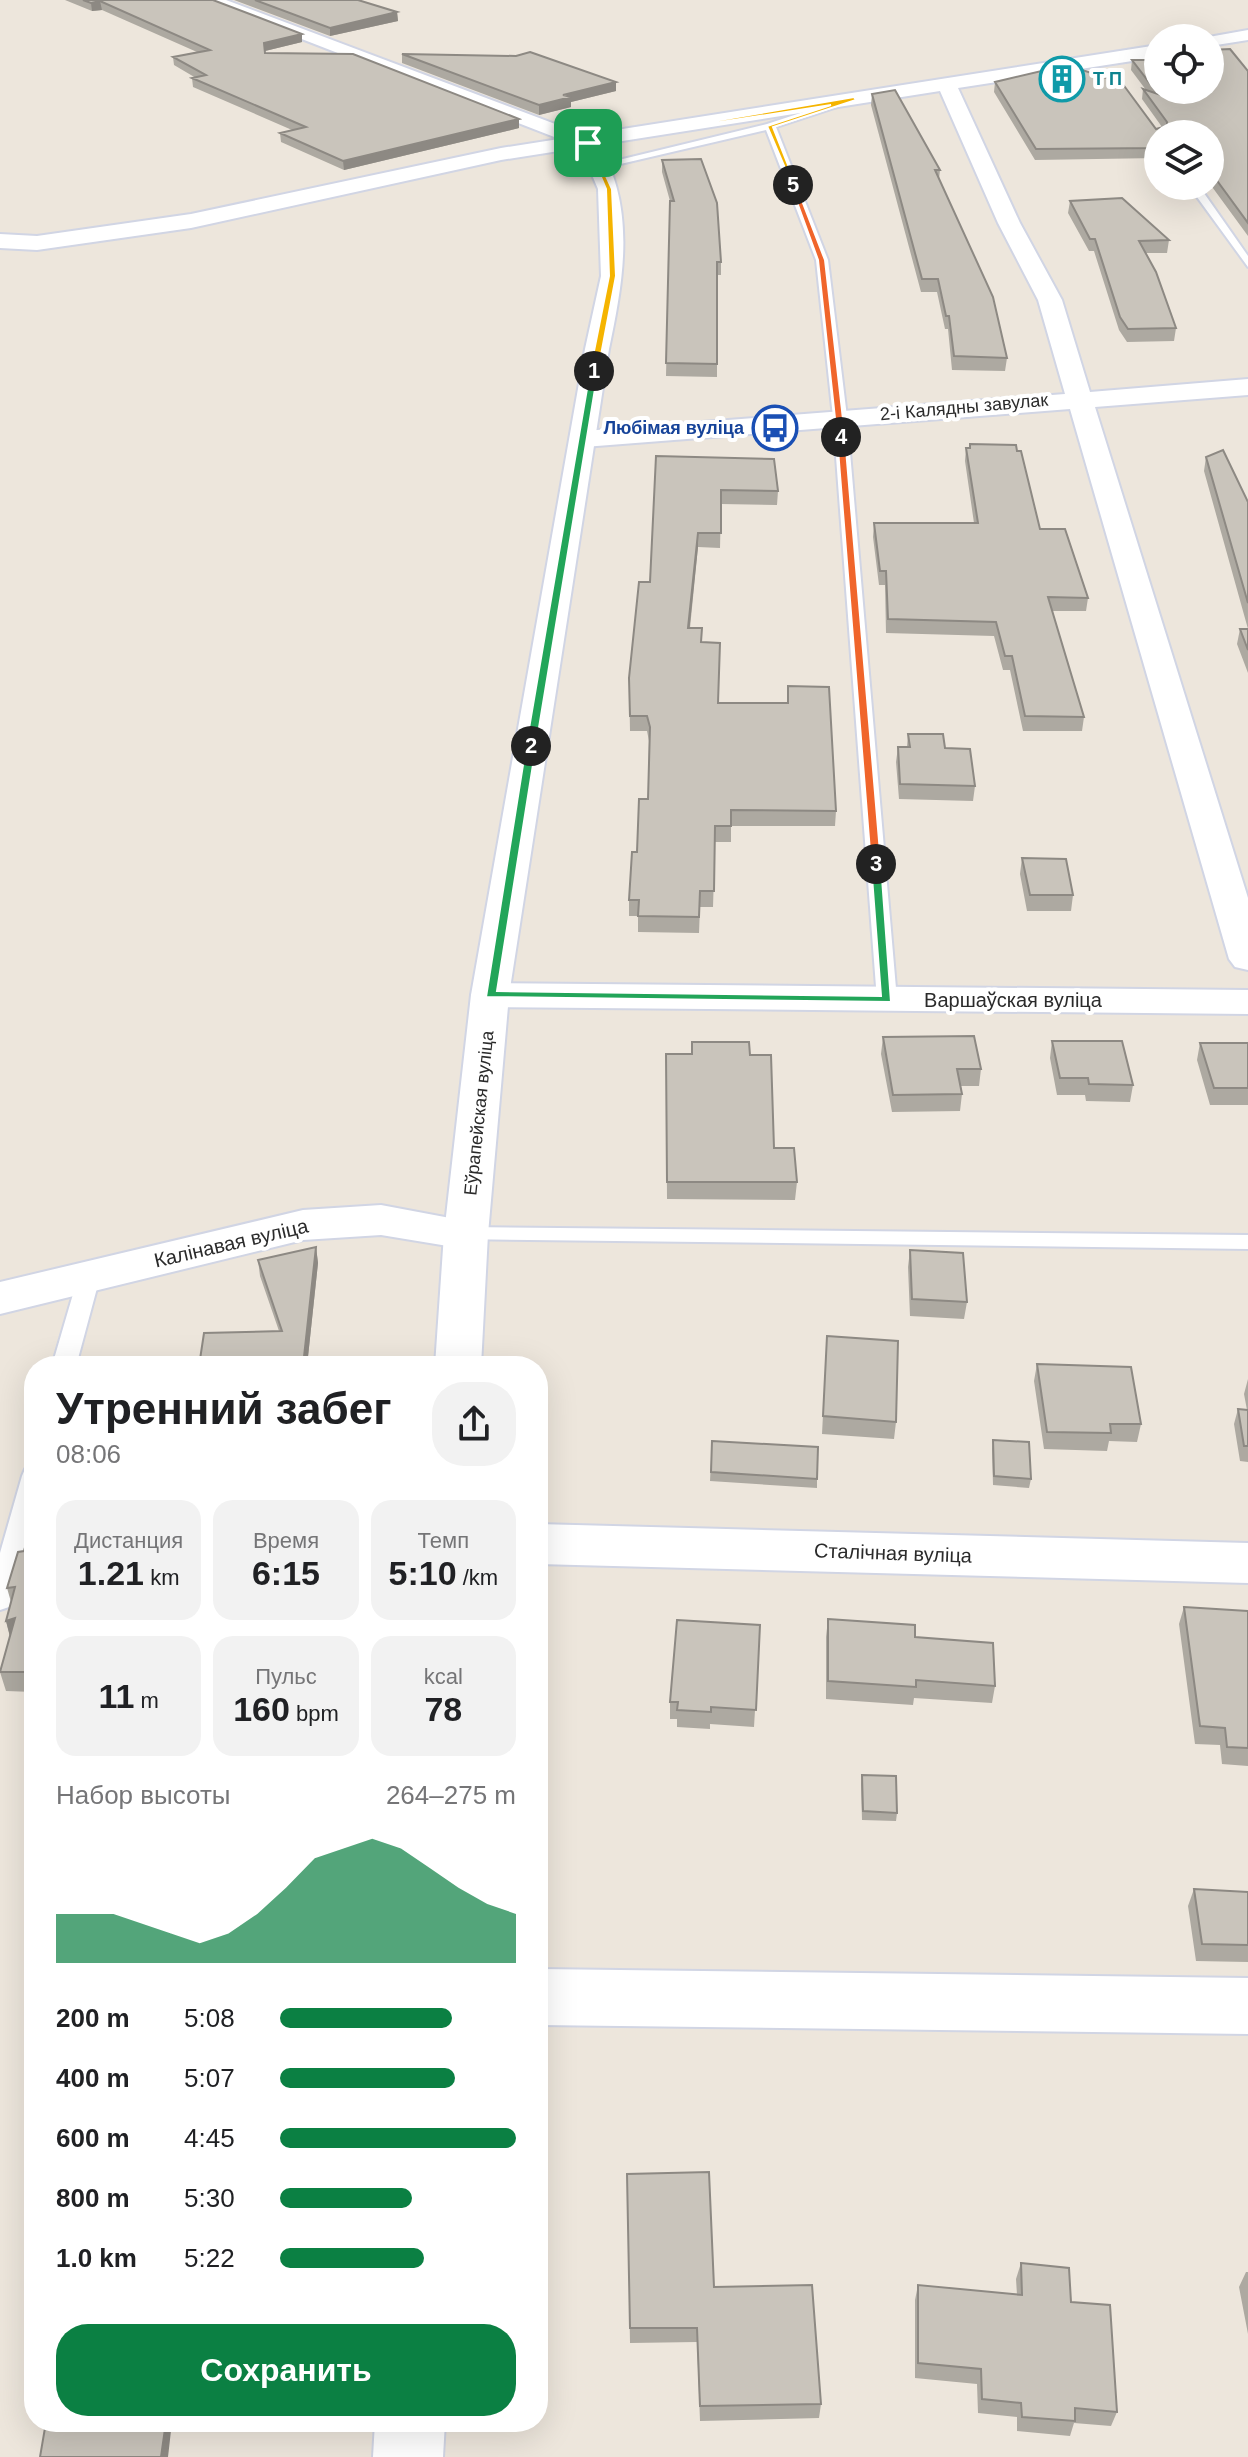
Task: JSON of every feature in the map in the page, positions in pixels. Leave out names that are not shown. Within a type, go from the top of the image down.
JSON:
[{"type":"street","points":[[210,0],[588,143]]},
{"type":"street","points":[[1224,39],[1244,37]]},
{"type":"street","points":[[0,241],[37,243],[191,221],[501,154],[588,143],[1144,53]]},
{"type":"street","points":[[946,83],[1009,223],[1050,300],[1248,959]]},
{"type":"street","name":"Еўрапейская вуліца","points":[[459,1356],[466,1234],[490,995],[597,349],[613,276],[609,189],[588,143]]},
{"type":"street","name":"2-і Калядны завулак","points":[[584,439],[1248,387]]},
{"type":"street","name":"Варшаўская вуліца","points":[[490,995],[1248,1002]]},
{"type":"street","name":"Калінавая вуліца","points":[[0,1298],[303,1225],[351,1219],[381,1220],[466,1234]]},
{"type":"street","name":"Сталічная вуліца","points":[[548,1544],[1248,1563]]},
{"type":"street","points":[[548,1997],[1248,2006]]},
{"type":"street","points":[[408,2457],[409,2432]]},
{"type":"lane","points":[[1064,67],[1089,75]]},
{"type":"lane","points":[[599,166],[770,126],[854,99]]},
{"type":"lane","points":[[770,126],[822,260],[840,417],[887,1000]]},
{"type":"lane","points":[[1204,200],[1248,264]]},
{"type":"lane","points":[[466,1234],[1248,1242]]},
{"type":"lane","points":[[67,1356],[89,1277]]},
{"type":"lane","points":[[0,1600],[24,1512]]},
{"type":"building","points":[[83,0],[213,0],[302,34],[264,43],[265,53],[353,54],[519,119],[343,161],[280,133],[306,127],[192,78],[206,75],[173,57],[210,50],[100,1],[91,3]]},
{"type":"building","points":[[255,0],[358,0],[397,12],[330,28]]},
{"type":"building","points":[[1224,49],[1230,49],[1248,71],[1248,223],[1224,190],[1224,120],[1166,120],[1154,104],[1224,104]]},
{"type":"building","points":[[530,52],[616,82],[563,95],[571,97],[539,105],[402,54],[516,56]]},
{"type":"building","points":[[1132,60],[1144,60],[1144,76]]},
{"type":"building","points":[[1067,65],[1122,83],[1149,120],[1144,120],[1144,148],[1036,149],[995,82]]},
{"type":"building","points":[[895,90],[940,170],[935,170],[993,297],[1007,358],[954,356],[949,316],[946,316],[938,279],[922,279],[872,94]]},
{"type":"building","points":[[701,159],[717,203],[721,262],[717,262],[717,364],[666,363],[670,201],[674,201],[662,160]]},
{"type":"building","points":[[1122,198],[1169,240],[1139,241],[1156,272],[1176,328],[1128,329],[1120,317],[1095,239],[1090,239],[1070,201]]},
{"type":"building","points":[[970,444],[1016,445],[1017,451],[1021,451],[1040,529],[1065,529],[1088,598],[1048,597],[1084,717],[1025,716],[1012,656],[1005,656],[996,622],[888,619],[886,571],[880,571],[874,523],[978,523],[966,448],[970,448]]},
{"type":"building","points":[[1223,450],[1248,502],[1248,603],[1206,457]]},
{"type":"building","points":[[656,456],[774,459],[778,491],[721,490],[721,533],[698,533],[688,628],[702,628],[701,642],[720,643],[718,703],[788,703],[788,686],[829,687],[836,811],[731,810],[731,826],[715,826],[714,891],[700,891],[699,917],[638,916],[639,900],[629,900],[632,852],[637,852],[639,799],[648,799],[650,727],[647,716],[630,716],[629,678],[639,582],[650,582]]},
{"type":"building","points":[[1240,629],[1248,629],[1248,650]]},
{"type":"building","points":[[908,734],[943,734],[945,748],[970,749],[975,786],[900,784],[898,747],[910,747]]},
{"type":"building","points":[[1022,858],[1066,859],[1073,895],[1030,895]]},
{"type":"building","points":[[974,1036],[981,1069],[957,1069],[962,1094],[893,1095],[883,1037]]},
{"type":"building","points":[[1052,1041],[1122,1041],[1133,1085],[1089,1084],[1088,1078],[1060,1078]]},
{"type":"building","points":[[692,1042],[749,1042],[750,1055],[771,1055],[774,1148],[794,1148],[797,1182],[667,1182],[666,1054],[692,1054]]},
{"type":"building","points":[[1200,1043],[1248,1043],[1248,1088],[1214,1088]]},
{"type":"building","points":[[316,1247],[304,1356],[201,1356],[204,1333],[282,1331],[258,1260]]},
{"type":"building","points":[[910,1250],[963,1253],[967,1302],[912,1299]]},
{"type":"building","points":[[827,1336],[898,1341],[896,1422],[823,1416]]},
{"type":"building","points":[[1037,1364],[1131,1367],[1141,1424],[1110,1424],[1111,1433],[1047,1432]]},
{"type":"building","points":[[1238,1409],[1248,1410],[1248,1446],[1244,1446]]},
{"type":"building","points":[[993,1440],[1029,1442],[1031,1479],[994,1476]]},
{"type":"building","points":[[712,1441],[818,1447],[817,1479],[711,1472]]},
{"type":"building","points":[[24,1551],[24,1672],[0,1672],[15,1618],[6,1621],[15,1587],[7,1588],[18,1552]]},
{"type":"building","points":[[1184,1607],[1248,1611],[1248,1748],[1227,1747],[1225,1728],[1200,1726]]},
{"type":"building","points":[[828,1619],[915,1625],[915,1637],[993,1643],[995,1686],[916,1680],[916,1687],[828,1681]]},
{"type":"building","points":[[677,1620],[760,1625],[756,1710],[711,1707],[711,1712],[677,1710],[678,1702],[670,1702]]},
{"type":"building","points":[[862,1775],[896,1776],[897,1813],[863,1811]]},
{"type":"building","points":[[1194,1889],[1248,1892],[1248,1945],[1202,1944]]},
{"type":"building","points":[[709,2172],[714,2287],[812,2285],[821,2404],[700,2406],[697,2328],[630,2328],[627,2174]]},
{"type":"building","points":[[1021,2263],[1069,2268],[1071,2302],[1110,2305],[1117,2412],[1075,2408],[1075,2421],[1022,2417],[1021,2403],[982,2399],[981,2369],[918,2363],[918,2285],[1022,2295]]},
{"type":"building","points":[[44,2432],[165,2432],[161,2457],[40,2457]]},
{"type":"place","name":"Т П","points":[[1062,79]]},
{"type":"place","name":"Любімая вуліца","points":[[775,428]]},
{"type":"route","points":[[854,99],[770,126],[822,260],[840,417],[887,1000],[490,995],[597,349],[613,276],[609,189],[588,143],[854,99]]}]
